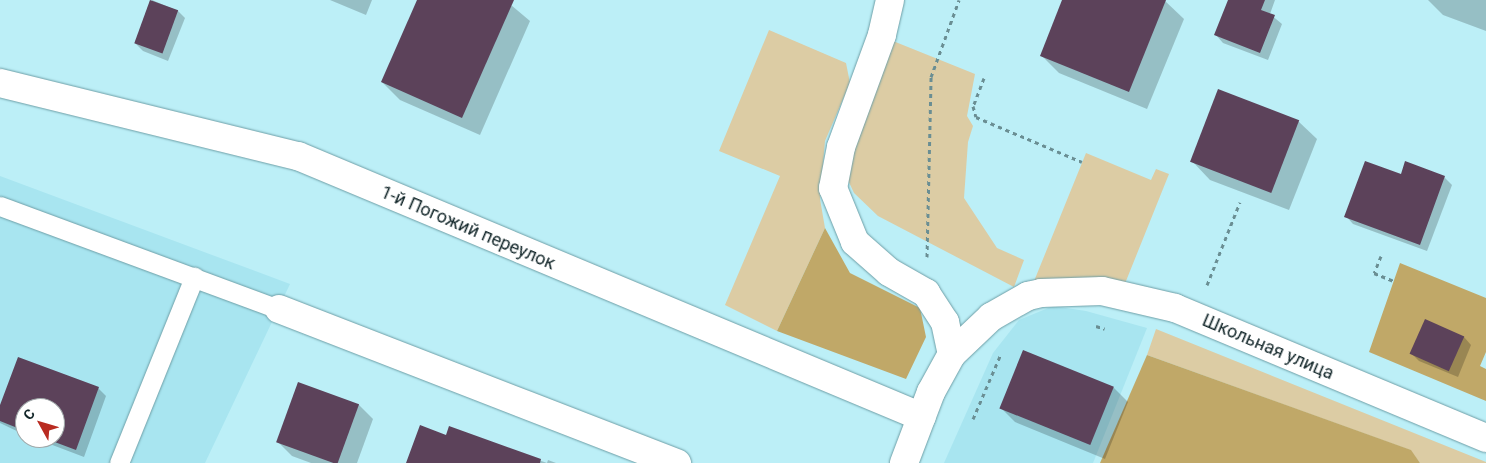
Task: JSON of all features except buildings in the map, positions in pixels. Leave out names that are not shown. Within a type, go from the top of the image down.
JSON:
[{"type":"street","points":[[890,0],[882,35],[840,147],[833,188],[855,242],[889,272],[926,293],[945,322],[952,354],[931,392],[904,463]]},
{"type":"street","name":"1-й Погожий переулок","points":[[0,83],[298,156],[922,417]]},
{"type":"street","name":"Школьная улица","points":[[952,354],[991,317],[1028,296],[1041,292],[1102,291],[1175,308],[1486,438]]},
{"type":"street","points":[[279,309],[677,463]]},
{"type":"lane","points":[[0,206],[279,309]]},
{"type":"lane","points":[[119,463],[194,277]]},
{"type":"path","points":[[926,293],[931,77],[959,0]]},
{"type":"path","points":[[984,78],[973,106],[976,116],[1082,162]]},
{"type":"path","points":[[1194,316],[1240,202]]},
{"type":"path","points":[[1381,256],[1374,273],[1394,280]]},
{"type":"path","points":[[1089,324],[1104,329]]},
{"type":"path","points":[[973,419],[1004,348]]},
{"type":"shaded area","points":[[769,30],[846,63],[850,83],[825,141],[820,199],[825,228],[777,331],[725,305],[780,176],[719,151]]},
{"type":"shaded area","points":[[893,41],[975,74],[967,116],[973,126],[968,142],[964,198],[997,248],[1024,260],[1014,287],[878,216],[854,193],[847,178],[850,158]]},
{"type":"shaded area","points":[[1086,153],[1151,180],[1156,169],[1169,174],[1120,296],[1028,296]]},
{"type":"shaded area","points":[[0,176],[290,284],[205,463],[0,463]]},
{"type":"shaded area","points":[[825,228],[850,273],[920,308],[926,337],[906,379],[777,331]]},
{"type":"shaded area","points":[[1400,263],[1486,298],[1486,352],[1480,366],[1486,369],[1486,401],[1369,352]]},
{"type":"shaded area","points":[[1053,306],[1086,311],[1147,328],[1093,463],[944,463],[993,353],[1019,320]]},
{"type":"shaded area","points":[[1156,329],[1486,463],[1420,463],[1410,450],[1147,355]]},
{"type":"shaded area","points":[[1147,355],[1411,450],[1420,463],[1100,463]]}]
